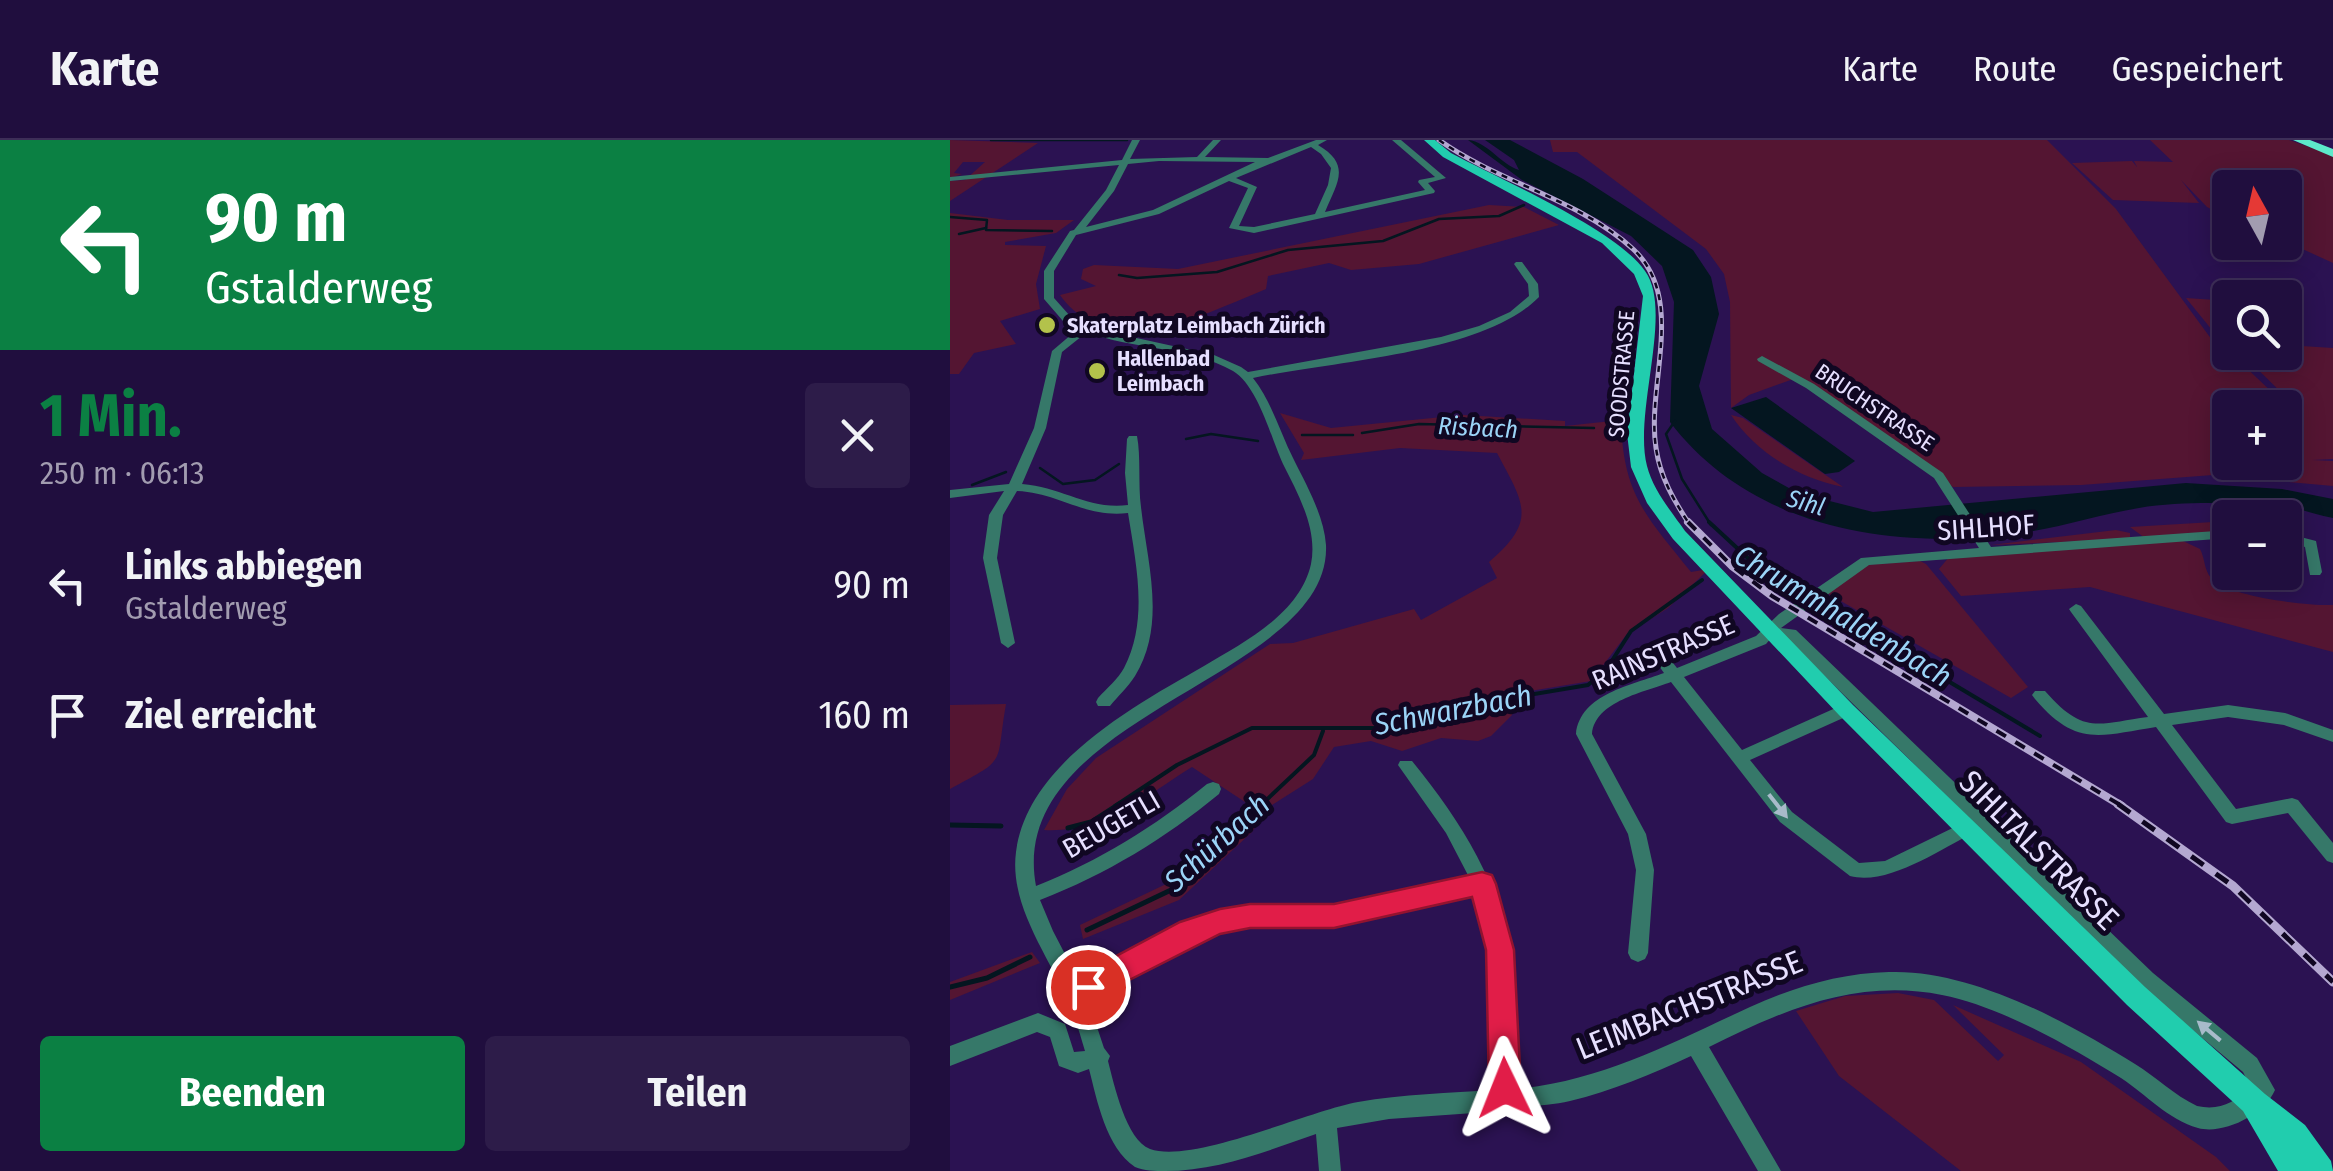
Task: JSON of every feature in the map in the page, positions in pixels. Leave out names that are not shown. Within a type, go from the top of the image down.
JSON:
[{"type":"highway","points":[[2299,140],[2331,152]]},
{"type":"highway","points":[[2307,140],[2331,152]]},
{"type":"main road","name":"SOODSTRASSE","points":[[1429,140],[1447,155],[1618,248],[1640,272],[1650,296],[1635,433],[1639,467],[1656,503],[1723,584]]},
{"type":"main road","name":"SIHLTALSTRASSE","points":[[1723,584],[2136,996],[2253,1101],[2296,1171]]},
{"type":"main road","points":[[2253,1101],[2294,1135],[2321,1171]]},
{"type":"street","points":[[1136,140],[1110,191],[1059,256],[1046,290],[1054,310],[1084,329],[1202,355],[1246,376],[1393,354],[1504,318],[1534,297],[1533,284],[1519,264]]},
{"type":"street","points":[[1201,157],[1217,140]]},
{"type":"street","points":[[1230,178],[1253,187],[1234,228],[1261,230],[1431,191],[1422,182],[1442,178],[1396,140]]},
{"type":"street","points":[[1077,232],[1156,212],[1317,141],[1336,168],[1335,181],[1319,215]]},
{"type":"street","points":[[950,179],[1201,157],[1268,160]]},
{"type":"street","points":[[1008,643],[990,558],[996,515],[1020,476],[1044,416],[1057,351],[1084,329]]},
{"type":"street","name":"BRUCHSTRASSE","points":[[1762,358],[1930,469],[1956,500],[1985,548]]},
{"type":"street","name":"LEIMBACHSTRASSE","points":[[1246,376],[1317,522],[1321,547],[1316,572],[1297,604],[1262,638],[1106,738],[1059,778],[1029,828],[1023,863],[1030,896],[1076,993],[1100,1056],[1118,1134],[1156,1169],[1197,1167],[1326,1120],[1402,1107],[1506,1102],[1596,1085],[1773,1005],[1824,987],[1883,978],[1974,996],[2132,1072],[2192,1116],[2228,1116],[2253,1101]]},
{"type":"street","points":[[1104,702],[1131,672],[1146,638],[1129,469],[1133,439]]},
{"type":"street","points":[[950,494],[1010,487],[1058,493],[1084,510],[1103,513],[1135,508]]},
{"type":"street","name":"SIHLHOF","points":[[1769,632],[1798,607],[1866,561],[1985,548],[2212,535]]},
{"type":"street","points":[[2302,541],[2312,544],[2315,572]]},
{"type":"street","points":[[2076,609],[2232,817],[2292,805],[2333,856]]},
{"type":"street","points":[[1769,632],[1791,634],[2146,979],[2250,1065],[2264,1090],[2253,1101]]},
{"type":"street","name":"RAINSTRASSE","points":[[1638,953],[1644,870],[1637,834],[1584,734],[1585,722],[1600,704],[1760,640],[1769,632]]},
{"type":"street","points":[[1653,648],[1800,832],[1856,871],[1887,868],[1967,828]]},
{"type":"street","points":[[2040,695],[2058,717],[2090,731],[2239,712],[2284,718],[2333,736]]},
{"type":"street","points":[[1740,758],[1846,710]]},
{"type":"street","points":[[1406,765],[1436,801],[1482,884],[1500,950],[1506,1102]]},
{"type":"street","name":"BEUGETLI","points":[[1030,896],[1101,869],[1213,789]]},
{"type":"street","points":[[1076,993],[1190,931],[1220,921],[1250,916],[1334,916],[1482,884]]},
{"type":"street","points":[[950,1056],[1038,1022],[1058,1032],[1066,1059],[1078,1062],[1100,1056]]},
{"type":"street","points":[[1695,1043],[1770,1171]]},
{"type":"street","points":[[1326,1120],[1330,1171]]},
{"type":"shaded area","points":[[950,140],[1038,143],[950,201],[950,181],[965,180],[985,162],[963,162],[954,173],[962,174],[950,178]]},
{"type":"shaded area","points":[[1550,140],[2047,140],[2116,209],[2212,340],[2212,370],[2249,370],[2270,390],[2212,390],[2212,475],[2081,485],[1953,487],[1799,377],[1749,395],[1731,408],[1730,302],[1724,274],[1706,249],[1577,152],[1553,152]]},
{"type":"shaded area","points":[[2150,140],[2289,140],[2333,155],[2333,263],[2302,249],[2302,170],[2212,170],[2212,210],[2181,180],[2199,203],[2113,200],[2072,163],[2132,161],[2137,167],[2134,161],[2173,162]]},
{"type":"shaded area","points":[[1489,205],[1524,207],[1559,225],[1419,264],[1351,270],[1329,263],[1268,276],[1266,289],[1200,316],[1133,334],[1102,328],[1082,317],[1060,295],[1096,286],[1081,279],[1083,269],[1094,265],[1178,269]]},
{"type":"shaded area","points":[[950,213],[1008,220],[1074,220],[1056,233],[1005,242],[1046,246],[1036,284],[1040,309],[1000,321],[1016,344],[974,353],[959,374],[950,374]]},
{"type":"shaded area","points":[[2186,298],[2212,300],[2212,330]]},
{"type":"shaded area","points":[[2302,346],[2333,348],[2333,459],[2312,460],[2333,461],[2333,486],[2268,480],[2302,480],[2302,390],[2279,390],[2258,370],[2302,370]]},
{"type":"shaded area","points":[[1280,413],[1331,428],[1463,415],[1565,421],[1565,426],[1621,420],[1626,468],[1640,503],[1691,572],[1709,569],[1668,608],[1627,634],[1591,681],[1511,694],[1512,715],[1491,736],[1478,741],[1441,738],[1402,751],[1371,741],[1334,747],[1313,779],[1269,807],[1252,832],[1179,900],[1083,939],[1080,925],[1183,876],[1248,804],[1192,767],[1104,820],[1044,830],[1067,789],[1096,758],[1270,644],[1293,643],[1414,609],[1421,620],[1497,578],[1489,562],[1505,547],[1520,523],[1519,499],[1497,453],[1400,448],[1301,460],[1304,453]]},
{"type":"shaded area","points":[[1731,415],[1743,418],[1843,487],[1780,462],[1753,441]]},
{"type":"shaded area","points":[[2212,522],[2212,533],[2145,538],[2130,527]]},
{"type":"shaded area","points":[[2116,530],[2130,533],[2130,539],[1991,545]]},
{"type":"shaded area","points":[[2183,541],[2200,549],[2212,579],[2212,590],[2333,605],[2333,652],[2090,587],[1961,596],[1939,569],[1950,556]]},
{"type":"shaded area","points":[[1920,561],[2028,687],[2011,698],[1825,592],[1864,565]]},
{"type":"shaded area","points":[[1006,704],[996,758],[991,765],[950,789],[950,705]]},
{"type":"shaded area","points":[[1032,952],[1040,963],[950,1000],[950,982]]},
{"type":"shaded area","points":[[1898,993],[1934,1000],[1998,1061],[2004,1055],[1953,1005],[2081,1062],[2216,1157],[2230,1171],[1961,1171],[1839,1076],[1796,1011],[1845,996]]},
{"type":"water","name":"Sihl","points":[[1468,140],[1519,170],[1514,160],[1485,140],[1510,140],[1583,179],[1693,250],[1711,277],[1719,314],[1699,386],[1712,429],[1762,473],[1798,493],[1873,512],[2186,483],[2282,489],[2333,499],[2333,518],[2302,510],[2302,500],[2212,500],[2212,503],[2125,511],[2028,532],[1929,539],[1880,535],[1786,510],[1743,488],[1704,459],[1670,422],[1674,302],[1662,266],[1631,236],[1522,180]]},
{"type":"water","points":[[1766,397],[1855,461],[1839,472],[1825,474],[1731,408]]},
{"type":"waterway","points":[[991,140],[1127,140]]},
{"type":"waterway","points":[[1119,275],[1137,278],[1217,272],[1288,250],[1383,241],[1439,219],[1499,216],[1524,205]]},
{"type":"waterway","points":[[950,217],[987,220],[986,230],[1052,231]]},
{"type":"waterway","points":[[959,234],[986,228]]},
{"type":"waterway","name":"Chrummhaldenbach","points":[[1675,421],[1666,434],[1682,479],[1709,522]]},
{"type":"waterway","name":"Risbach","points":[[1362,433],[1419,424],[1594,428]]},
{"type":"waterway","name":"Risbach","points":[[1186,439],[1211,434],[1258,441]]},
{"type":"waterway","name":"Risbach","points":[[1302,435],[1353,435]]},
{"type":"waterway","name":"Risbach","points":[[1040,468],[1063,484],[1095,480],[1119,464]]},
{"type":"waterway","name":"Risbach","points":[[972,485],[1006,472]]},
{"type":"waterway","name":"Chrummhaldenbach","points":[[1709,522],[1750,560],[1806,596]]},
{"type":"waterway","name":"Schwarzbach","points":[[1115,806],[1177,765],[1252,728],[1383,728],[1432,711],[1588,685],[1606,670],[1631,631],[1702,580]]},
{"type":"waterway","name":"Chrummhaldenbach","points":[[1814,601],[2040,736]]},
{"type":"waterway","name":"Schürbach","points":[[1260,806],[1314,755],[1323,731]]},
{"type":"waterway","name":"Schwarzbach","points":[[1068,828],[1091,822],[1119,804]]},
{"type":"waterway","name":"Schürbach","points":[[1087,930],[1171,890],[1262,804]]},
{"type":"waterway","name":"Schwarzbach","points":[[950,825],[1001,826]]},
{"type":"waterway","name":"Schürbach","points":[[950,987],[987,978],[1030,957]]},
{"type":"railway","points":[[1439,140],[1588,217],[1633,249],[1649,269],[1658,292],[1661,317],[1656,448],[1669,488],[1688,522]]},
{"type":"railway","points":[[1688,522],[1732,566],[1772,596],[2122,806]]},
{"type":"railway","points":[[2118,804],[2233,886],[2333,982]]},
{"type":"place","name":"Skaterplatz Leimbach Zürich","points":[[1047,325]]},
{"type":"place","name":"Hallenbad Leimbach","points":[[1097,371]]},
{"type":"route","points":[[1088,987],[1190,931],[1220,921],[1250,916],[1334,916],[1482,884],[1500,950],[1505,1088]]}]
